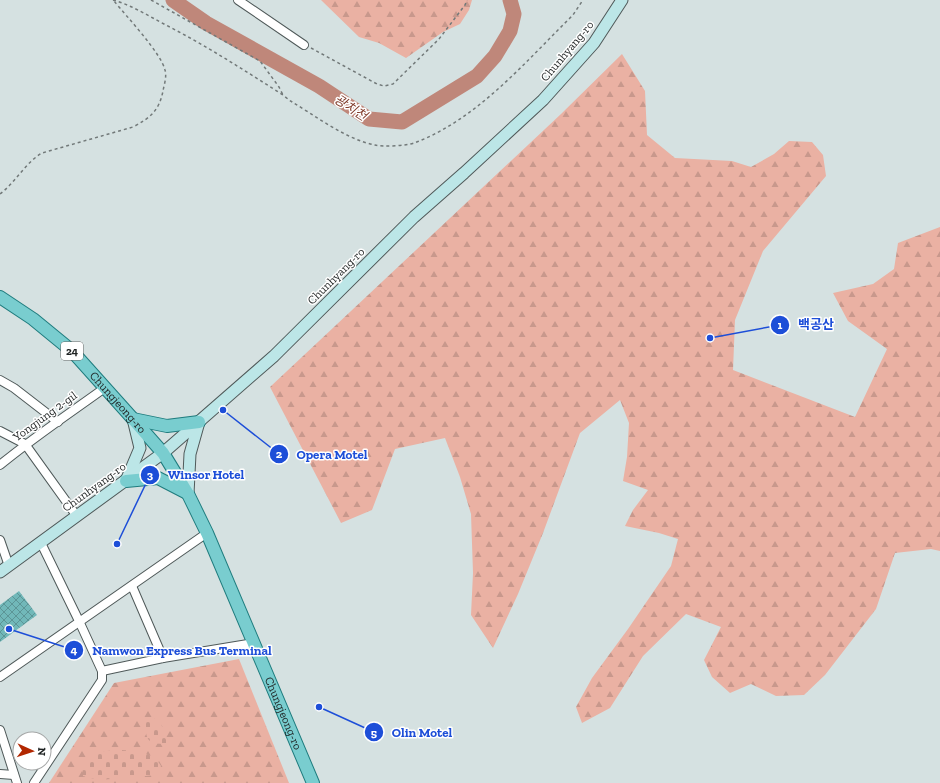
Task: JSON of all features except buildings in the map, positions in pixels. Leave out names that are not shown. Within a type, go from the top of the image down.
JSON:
[{"type":"main road","name":"Chungjeong-ro","points":[[0,297],[33,319],[72,351],[106,387],[163,453],[188,494],[207,533],[313,783]]},
{"type":"main road","points":[[133,419],[167,426],[199,422]]},
{"type":"main road","points":[[126,481],[158,478],[188,494]]},
{"type":"street","points":[[238,0],[304,45]]},
{"type":"street","name":"Chunhyang-ro","points":[[4,569],[163,453],[274,356],[414,217],[464,173],[542,100],[594,42],[622,0]]},
{"type":"street","points":[[0,380],[14,388],[58,422]]},
{"type":"street","name":"Yongjung 2-gil","points":[[0,465],[25,444],[106,387]]},
{"type":"street","points":[[126,481],[140,448],[133,419]]},
{"type":"street","points":[[188,494],[190,454],[199,422]]},
{"type":"street","points":[[0,431],[25,444],[76,515]]},
{"type":"street","points":[[0,677],[207,533]]},
{"type":"street","points":[[0,540],[4,569]]},
{"type":"street","points":[[34,783],[102,680],[102,671],[80,621],[41,543]]},
{"type":"street","points":[[132,586],[163,658]]},
{"type":"street","points":[[102,671],[163,658],[254,642]]},
{"type":"street","points":[[0,730],[17,783]]},
{"type":"street","points":[[0,774],[14,775]]},
{"type":"path","points":[[113,0],[142,12],[191,38],[354,139],[375,146],[412,144],[453,124],[497,90],[574,15],[583,0]]},
{"type":"path","points":[[0,194],[7,189],[34,158],[42,153],[133,127],[146,120],[157,110],[161,101],[165,81],[165,72],[161,60],[113,0]]},
{"type":"path","points":[[151,0],[260,61],[283,95]]},
{"type":"path","points":[[304,45],[377,84],[384,86],[393,84],[438,39],[465,5],[467,0]]},
{"type":"green space","points":[[321,0],[472,0],[469,10],[460,24],[443,32],[406,58],[379,43],[359,37]]},
{"type":"green space","points":[[622,54],[645,91],[647,135],[675,158],[732,161],[751,167],[774,154],[789,141],[812,142],[823,155],[826,176],[763,251],[735,320],[733,370],[855,417],[887,349],[848,321],[833,293],[873,284],[894,269],[898,243],[940,227],[940,551],[931,549],[895,553],[876,609],[825,675],[804,695],[776,696],[751,684],[730,693],[712,677],[704,660],[721,627],[686,614],[643,656],[610,708],[582,723],[576,707],[592,678],[671,566],[678,539],[659,533],[625,526],[633,510],[648,490],[623,481],[627,457],[629,423],[620,400],[580,433],[543,533],[518,594],[493,648],[471,615],[473,573],[471,514],[460,477],[445,438],[395,449],[372,510],[341,523],[270,387],[561,114]]},
{"type":"green space","points":[[239,659],[289,783],[49,783],[114,683]]},
{"type":"green space","points":[[150,718],[160,720],[167,743],[160,744],[149,740],[146,733],[145,722]]},
{"type":"green space","points":[[120,750],[138,751],[155,757],[161,766],[157,775],[99,780],[83,776],[82,764],[94,752]]},
{"type":"waterway","name":"광치천","points":[[173,0],[206,23],[319,86],[369,119],[402,122],[477,76],[495,56],[510,31],[514,14],[510,0]]},
{"type":"place","name":"백공산","points":[[710,338]]},
{"type":"place","name":"Opera Motel","points":[[223,410]]},
{"type":"place","name":"Winsor Hotel","points":[[117,544]]},
{"type":"place","name":"Namwon Express Bus Terminal","points":[[9,629]]},
{"type":"place","name":"Olin Motel","points":[[319,707]]}]
